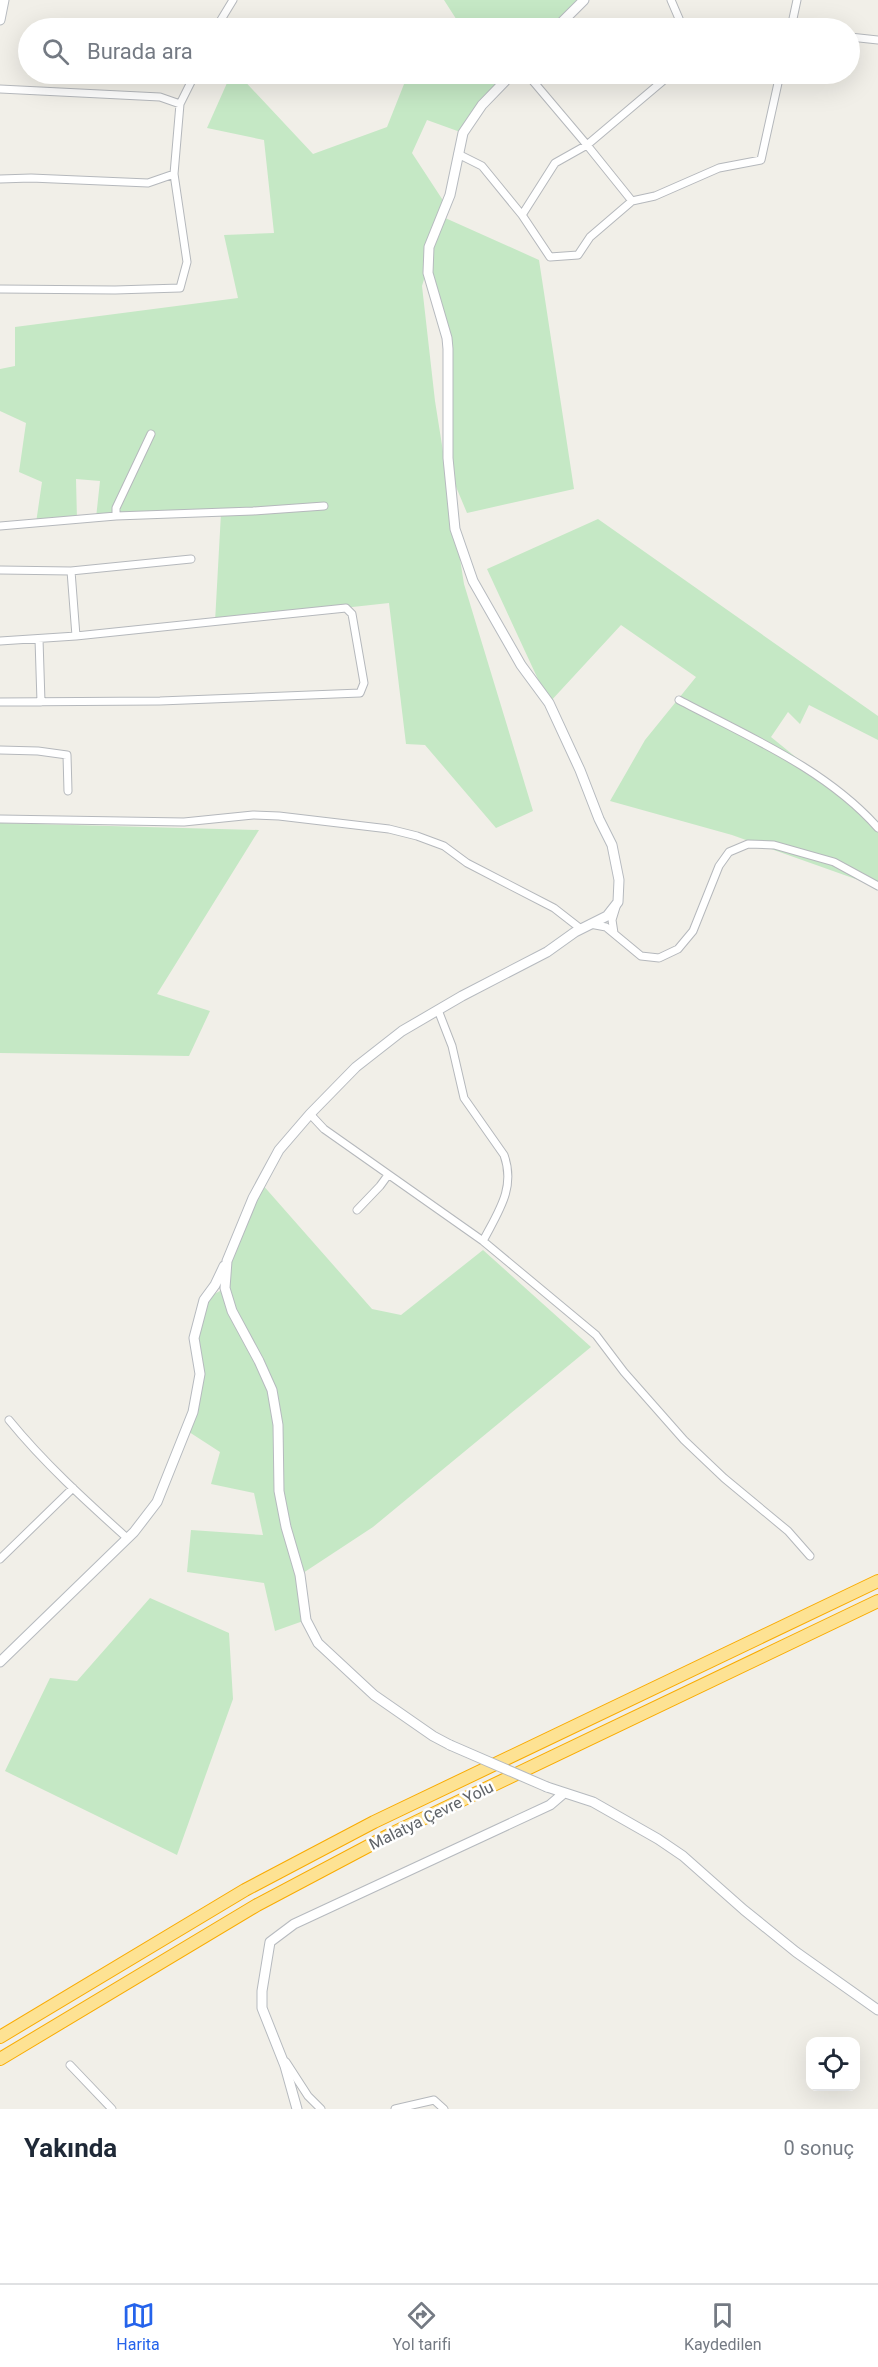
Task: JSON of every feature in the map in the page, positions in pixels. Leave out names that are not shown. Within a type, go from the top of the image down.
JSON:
[{"type":"highway","name":"Malatya Çevre Yolu","points":[[0,2037],[245,1890],[374,1822],[878,1581]]},
{"type":"highway","name":"Malatya Çevre Yolu","points":[[0,2059],[257,1905],[393,1833],[878,1601]]},
{"type":"street","points":[[0,20],[4,0]]},
{"type":"street","points":[[222,18],[232,0]]},
{"type":"street","points":[[566,18],[584,0]]},
{"type":"street","points":[[671,0],[679,18]]},
{"type":"street","points":[[793,18],[797,0]]},
{"type":"street","points":[[860,38],[878,40]]},
{"type":"street","points":[[0,289],[180,288],[187,262],[174,174],[180,104],[190,84]]},
{"type":"street","points":[[502,84],[482,105],[464,133],[450,195],[429,248],[428,273],[447,338],[449,361],[448,458],[455,530],[473,581],[521,665],[549,703],[612,845],[619,880],[618,902],[612,920],[614,933]]},
{"type":"street","points":[[535,84],[632,201]]},
{"type":"street","points":[[522,215],[555,163],[587,145],[658,84]]},
{"type":"street","points":[[458,154],[482,166],[522,215],[550,257],[578,255],[590,237],[632,201],[656,196],[719,168],[761,159],[778,84]]},
{"type":"street","points":[[0,89],[160,97],[180,104]]},
{"type":"street","points":[[0,179],[31,178],[148,183],[174,174]]},
{"type":"street","points":[[116,516],[116,508],[152,434]]},
{"type":"street","points":[[0,526],[116,516],[324,506]]},
{"type":"street","points":[[0,570],[71,571],[191,559]]},
{"type":"street","points":[[71,571],[76,636]]},
{"type":"street","points":[[0,641],[76,636],[346,608],[352,614],[364,683],[360,693],[160,701],[0,702]]},
{"type":"street","points":[[39,639],[41,702]]},
{"type":"street","points":[[679,700],[770,748],[828,784],[860,808],[878,828]]},
{"type":"street","points":[[0,750],[38,751],[67,755],[68,791]]},
{"type":"street","points":[[0,819],[184,822],[215,818],[270,816],[388,829],[444,846],[467,863],[586,927],[606,927],[641,956],[659,958],[678,949],[693,931],[719,866],[729,852],[748,844],[774,845],[834,862],[878,886]]},
{"type":"street","points":[[0,1662],[127,1538],[157,1502],[193,1412],[200,1374],[194,1338],[204,1300],[215,1285],[253,1198],[279,1150],[356,1067],[402,1031],[547,952],[607,916],[618,902]]},
{"type":"street","points":[[438,1010],[452,1046],[464,1098],[504,1155],[508,1165],[510,1176],[503,1203],[483,1241]]},
{"type":"street","points":[[310,1114],[324,1129],[483,1241],[596,1335],[624,1372],[684,1440],[724,1478],[788,1532],[810,1556]]},
{"type":"street","points":[[357,1210],[388,1175]]},
{"type":"street","points":[[226,1261],[225,1288],[232,1311],[260,1361],[272,1390],[278,1425],[279,1491],[286,1527],[300,1575],[306,1620],[318,1643],[374,1695],[434,1736],[547,1787],[592,1802],[658,1839],[683,1856],[796,1952],[878,2010]]},
{"type":"street","points":[[9,1420],[73,1488],[127,1538]]},
{"type":"street","points":[[0,1559],[73,1488]]},
{"type":"street","points":[[297,2109],[281,2055],[262,2008],[261,1991],[270,1942],[294,1924],[550,1805],[564,1793]]},
{"type":"street","points":[[281,2055],[308,2096],[321,2109]]},
{"type":"street","points":[[70,2066],[112,2109]]},
{"type":"street","points":[[395,2109],[434,2100],[444,2109]]},
{"type":"green space","points":[[444,0],[583,0],[566,18],[456,18]]},
{"type":"green space","points":[[227,84],[247,84],[313,154],[387,127],[404,84],[504,84],[463,133],[427,120],[412,153],[446,205],[443,217],[539,260],[574,489],[467,513],[449,470],[448,349],[428,273],[431,256],[422,286],[435,401],[464,584],[533,811],[496,828],[425,745],[406,744],[389,603],[215,622],[221,513],[96,518],[100,481],[76,479],[77,520],[36,523],[42,482],[19,472],[26,423],[0,411],[0,369],[15,366],[15,327],[238,298],[224,235],[274,233],[264,140],[207,128]]},
{"type":"green space","points":[[598,519],[878,716],[878,740],[809,705],[800,724],[788,712],[771,737],[878,824],[878,887],[732,835],[610,801],[645,740],[696,677],[621,625],[549,703],[487,569]]},
{"type":"green space","points":[[0,823],[259,830],[157,994],[210,1011],[189,1056],[0,1053]]},
{"type":"green space","points":[[261,1183],[372,1309],[401,1315],[483,1250],[591,1347],[373,1527],[300,1575],[306,1620],[275,1631],[264,1583],[187,1572],[191,1530],[263,1535],[254,1493],[211,1484],[220,1452],[186,1430],[200,1375],[194,1338],[204,1300],[225,1288],[227,1261]]},
{"type":"green space","points":[[150,1598],[229,1633],[233,1699],[177,1855],[5,1771],[50,1678],[77,1681]]}]
